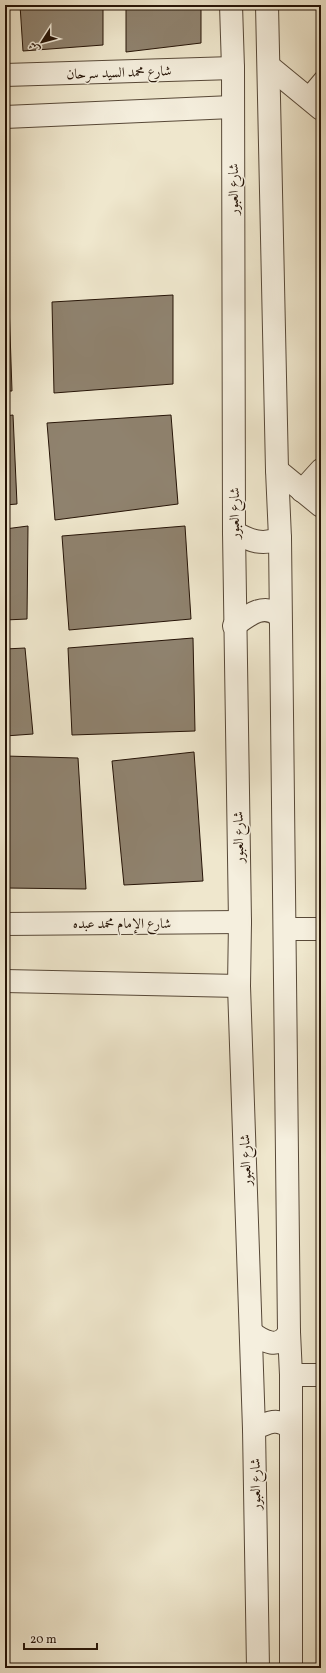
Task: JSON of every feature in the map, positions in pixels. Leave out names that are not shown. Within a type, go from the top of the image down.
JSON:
[{"type":"street","name":"شارع العبور","points":[[231,5],[233,68],[234,626],[240,922],[239,986],[254,1429],[258,1668]]},
{"type":"street","points":[[267,5],[270,67],[277,470],[280,538],[289,1332],[291,1375],[291,1668]]},
{"type":"street","points":[[270,67],[313,103]]},
{"type":"street","name":"شارع محمد السيد سرحان","points":[[5,75],[233,68]]},
{"type":"street","points":[[5,117],[232,108]]},
{"type":"street","points":[[277,470],[321,506]]},
{"type":"street","points":[[302,491],[321,470]]},
{"type":"street","points":[[234,532],[248,540],[257,542],[266,542],[280,538]]},
{"type":"street","points":[[234,626],[251,613],[260,610],[269,611],[280,617]]},
{"type":"street","name":"شارع الإمام محمد عبده","points":[[5,924],[240,922]]},
{"type":"street","points":[[285,929],[321,929]]},
{"type":"street","points":[[5,981],[239,986]]},
{"type":"street","points":[[251,1332],[262,1341],[271,1343],[280,1341],[287,1336],[289,1332]]},
{"type":"street","points":[[291,1375],[321,1375]]},
{"type":"street","points":[[254,1429],[268,1422],[278,1421],[291,1429]]},
{"type":"lane","points":[[313,103],[321,77]]},
{"type":"building","points":[[20,5],[103,5],[103,45],[23,51]]},
{"type":"building","points":[[126,5],[201,5],[201,43],[126,52]]},
{"type":"building","points":[[173,295],[173,384],[54,393],[52,302]]},
{"type":"building","points":[[9,303],[12,391],[5,391],[5,304]]},
{"type":"building","points":[[13,415],[17,504],[5,505],[5,416]]},
{"type":"building","points":[[171,415],[178,504],[55,520],[47,423]]},
{"type":"building","points":[[28,526],[27,619],[5,620],[5,529]]},
{"type":"building","points":[[185,526],[191,619],[69,630],[62,536]]},
{"type":"building","points":[[193,638],[195,731],[72,735],[68,648]]},
{"type":"building","points":[[25,648],[33,734],[5,736],[5,649]]},
{"type":"building","points":[[194,752],[203,881],[124,885],[112,761]]},
{"type":"building","points":[[5,756],[78,758],[86,889],[7,888],[5,851]]}]
